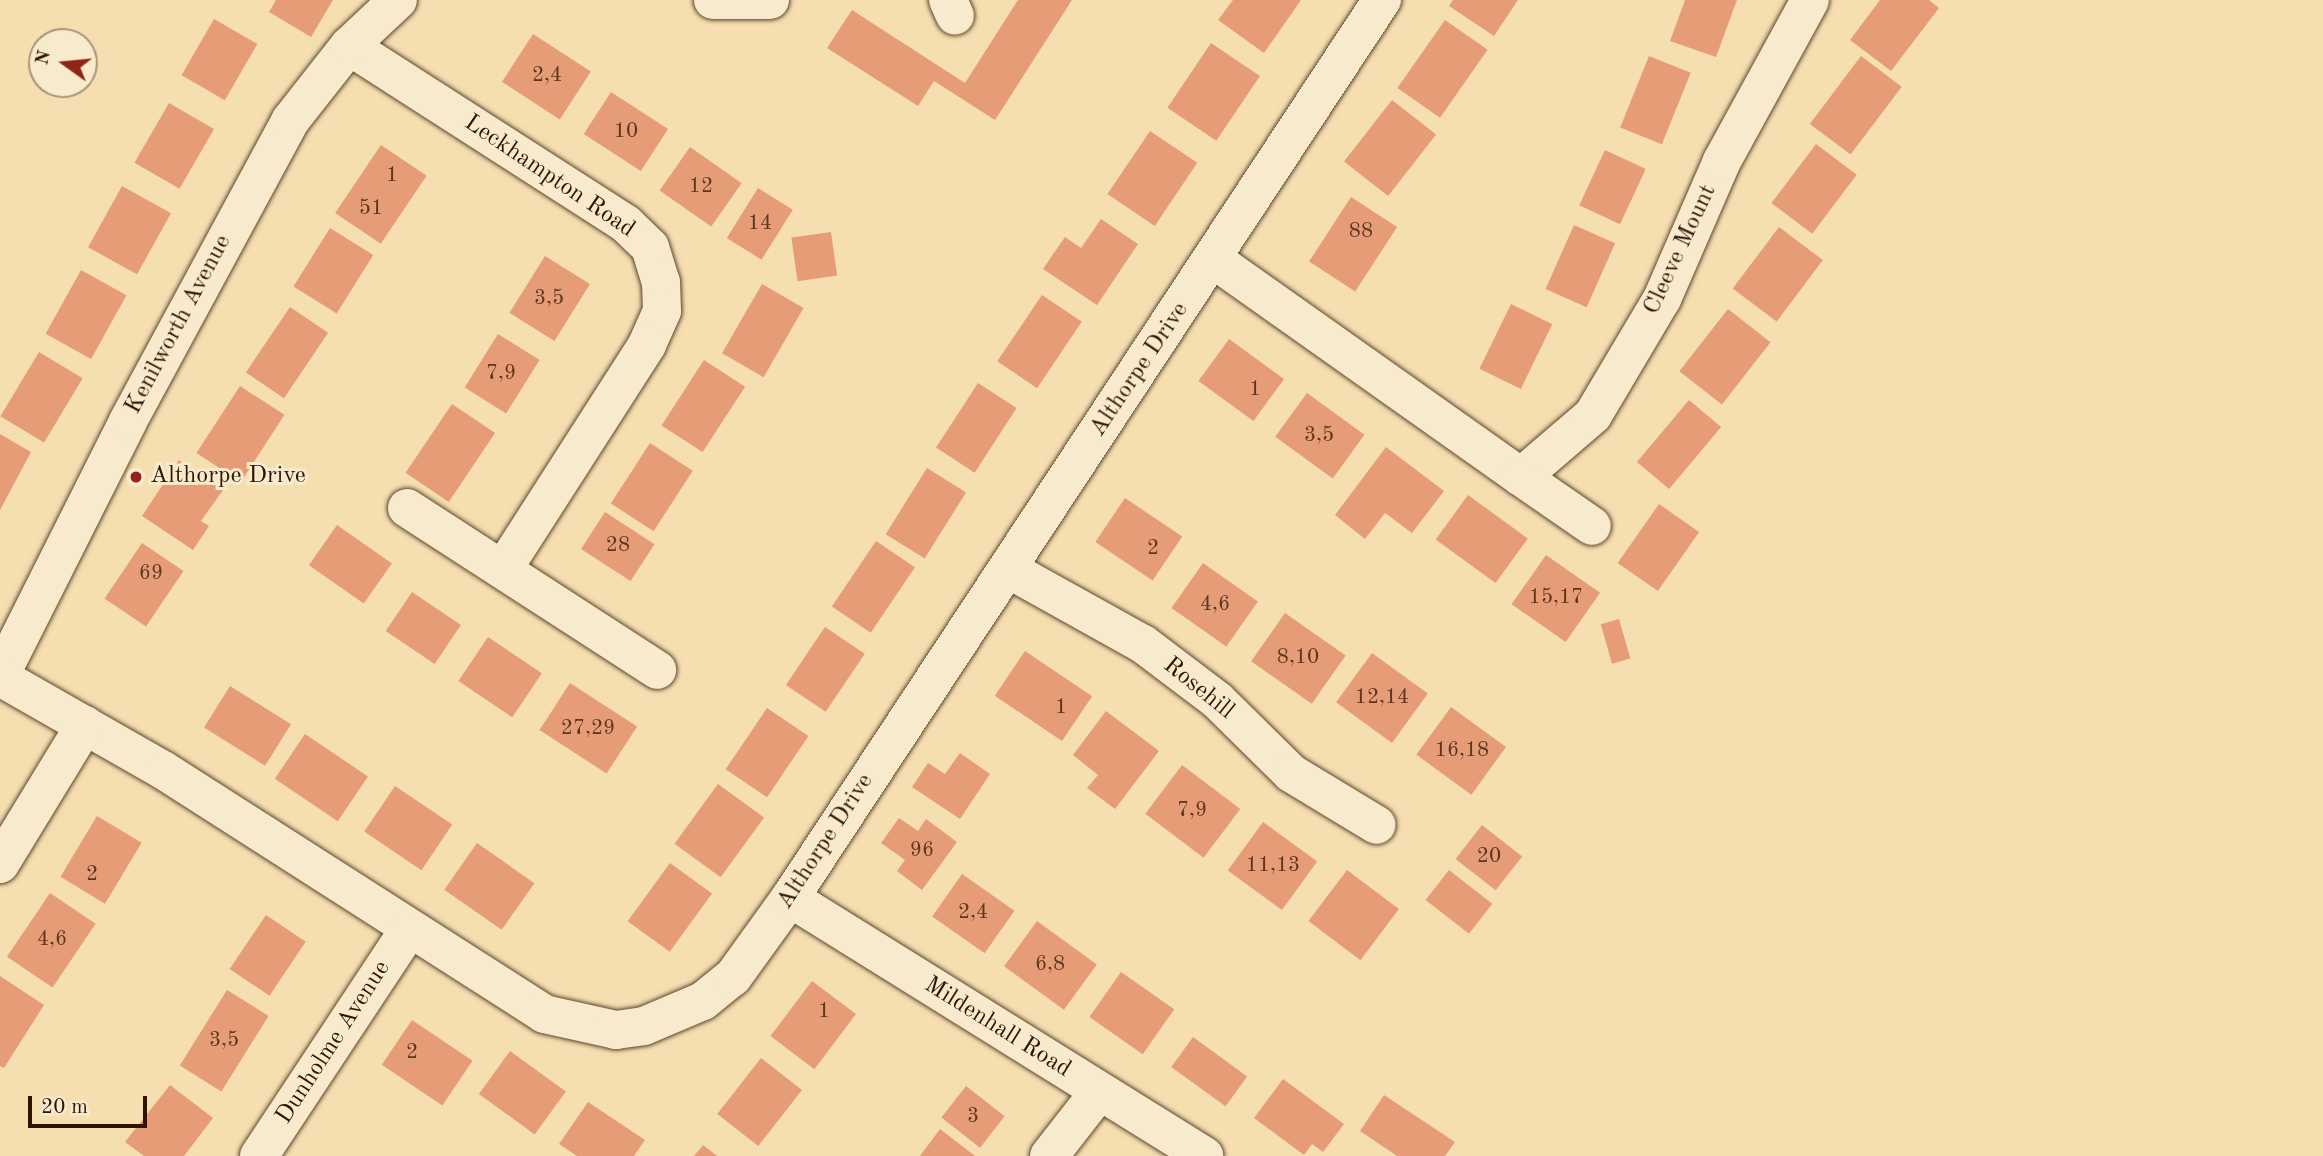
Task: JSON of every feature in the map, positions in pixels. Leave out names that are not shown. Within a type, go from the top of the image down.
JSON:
[{"type":"street","name":"Kenilworth Avenue","points":[[0,676],[128,421],[278,144],[349,46],[398,0]]},
{"type":"street","points":[[713,0],[770,0]]},
{"type":"street","name":"Althorpe Drive","points":[[0,676],[163,769],[408,931],[544,1014],[615,1030],[644,1026],[703,1001],[733,977],[790,898],[1382,0]]},
{"type":"street","name":"Cleeve Mount","points":[[1521,477],[1593,415],[1662,299],[1722,161],[1810,0]]},
{"type":"street","name":"Leckhampton Road","points":[[349,46],[626,224],[650,247],[661,282],[662,311],[647,345],[504,568]]},
{"type":"street","points":[[1213,259],[1592,526]]},
{"type":"street","points":[[407,508],[504,568],[657,670]]},
{"type":"street","name":"Rosehill","points":[[1008,569],[1143,644],[1217,700],[1292,773],[1377,825]]},
{"type":"street","points":[[0,864],[85,725]]},
{"type":"street","name":"Mildenhall Road","points":[[790,898],[1204,1156]]},
{"type":"street","name":"Dunholme Avenue","points":[[259,1156],[408,931]]},
{"type":"street","points":[[1049,1156],[1099,1092]]},
{"type":"building","points":[[276,0],[333,0],[311,37],[269,12]]},
{"type":"building","points":[[1018,0],[1072,0],[995,120],[934,81],[918,106],[827,48],[852,10],[965,83]]},
{"type":"building","points":[[1233,0],[1301,0],[1264,53],[1218,20]]},
{"type":"building","points":[[1453,0],[1518,0],[1494,36],[1449,6]]},
{"type":"building","points":[[1685,0],[1737,0],[1716,57],[1670,41]]},
{"type":"building","points":[[1880,0],[1929,0],[1939,8],[1891,71],[1850,40]]},
{"type":"building","points":[[214,19],[257,44],[225,100],[182,75]]},
{"type":"building","points":[[1445,20],[1488,50],[1440,118],[1397,88]]},
{"type":"building","points":[[533,34],[591,72],[560,119],[502,82]]},
{"type":"building","points":[[1211,43],[1260,76],[1216,141],[1167,108]]},
{"type":"building","points":[[1649,56],[1691,73],[1662,144],[1620,127]]},
{"type":"building","points":[[1861,56],[1902,87],[1851,155],[1810,124]]},
{"type":"building","points":[[611,92],[668,129],[641,171],[584,134]]},
{"type":"building","points":[[1392,100],[1436,134],[1388,196],[1344,161]]},
{"type":"building","points":[[169,103],[214,129],[180,189],[134,163]]},
{"type":"building","points":[[1150,131],[1197,163],[1155,226],[1108,194]]},
{"type":"building","points":[[1816,144],[1857,175],[1812,234],[1771,203]]},
{"type":"building","points":[[381,145],[427,176],[381,244],[335,213]]},
{"type":"building","points":[[690,147],[742,183],[711,227],[660,190]]},
{"type":"building","points":[[1605,150],[1646,169],[1620,224],[1579,205]]},
{"type":"building","points":[[122,186],[171,213],[137,274],[88,247]]},
{"type":"building","points":[[758,188],[793,210],[762,260],[727,238]]},
{"type":"building","points":[[1351,197],[1397,227],[1355,292],[1309,262]]},
{"type":"building","points":[[1101,219],[1138,244],[1097,305],[1043,269],[1065,237],[1081,248]]},
{"type":"building","points":[[1574,225],[1615,243],[1587,307],[1546,289]]},
{"type":"building","points":[[1779,227],[1823,260],[1777,322],[1733,288]]},
{"type":"building","points":[[330,228],[373,255],[337,314],[293,287]]},
{"type":"building","points":[[831,232],[837,276],[798,281],[791,238]]},
{"type":"building","points":[[545,256],[590,284],[554,341],[509,313]]},
{"type":"building","points":[[81,270],[126,295],[91,359],[46,334]]},
{"type":"building","points":[[762,284],[804,308],[764,377],[722,353]]},
{"type":"building","points":[[1042,295],[1082,322],[1037,388],[997,361]]},
{"type":"building","points":[[1511,304],[1552,324],[1521,389],[1479,369]]},
{"type":"building","points":[[290,307],[328,333],[284,398],[246,372]]},
{"type":"building","points":[[1728,309],[1771,342],[1722,404],[1679,371]]},
{"type":"building","points":[[498,334],[540,360],[506,413],[465,387]]},
{"type":"building","points":[[1229,339],[1284,379],[1253,421],[1198,381]]},
{"type":"building","points":[[39,352],[83,378],[44,443],[0,416]]},
{"type":"building","points":[[704,360],[745,387],[703,452],[662,425]]},
{"type":"building","points":[[978,383],[1017,408],[975,473],[936,448]]},
{"type":"building","points":[[240,386],[284,415],[241,482],[196,453]]},
{"type":"building","points":[[1307,393],[1364,435],[1333,478],[1275,437]]},
{"type":"building","points":[[1689,400],[1721,427],[1669,489],[1637,462]]},
{"type":"building","points":[[452,404],[495,433],[449,502],[406,473]]},
{"type":"building","points":[[0,434],[31,452],[0,510]]},
{"type":"building","points":[[650,443],[693,471],[654,531],[611,503]]},
{"type":"building","points":[[1386,447],[1444,491],[1412,533],[1385,513],[1365,539],[1335,515]]},
{"type":"building","points":[[179,460],[223,490],[201,521],[209,526],[193,550],[142,516]]},
{"type":"building","points":[[927,468],[966,492],[925,559],[886,534]]},
{"type":"building","points":[[1468,495],[1528,538],[1496,583],[1436,539]]},
{"type":"building","points":[[1125,498],[1182,537],[1153,581],[1095,542]]},
{"type":"building","points":[[1659,504],[1699,532],[1658,591],[1618,563]]},
{"type":"building","points":[[605,512],[654,544],[631,581],[581,549]]},
{"type":"building","points":[[337,525],[392,563],[364,604],[309,565]]},
{"type":"building","points":[[876,541],[915,567],[871,633],[832,606]]},
{"type":"building","points":[[142,543],[183,571],[146,627],[105,599]]},
{"type":"building","points":[[1546,555],[1600,593],[1566,642],[1512,604]]},
{"type":"building","points":[[1203,563],[1258,601],[1226,646],[1171,608]]},
{"type":"building","points":[[412,592],[461,625],[435,664],[386,631]]},
{"type":"building","points":[[1285,613],[1346,655],[1312,704],[1251,661]]},
{"type":"building","points":[[1619,619],[1630,658],[1612,664],[1601,624]]},
{"type":"building","points":[[825,627],[865,654],[826,712],[786,685]]},
{"type":"building","points":[[488,637],[542,673],[512,717],[458,681]]},
{"type":"building","points":[[1025,651],[1092,696],[1062,741],[995,696]]},
{"type":"building","points":[[1372,653],[1428,694],[1392,743],[1336,702]]},
{"type":"building","points":[[570,683],[637,727],[607,774],[540,730]]},
{"type":"building","points":[[230,686],[291,724],[265,766],[204,728]]},
{"type":"building","points":[[1451,707],[1506,747],[1471,795],[1416,755]]},
{"type":"building","points":[[767,708],[808,736],[767,797],[726,769]]},
{"type":"building","points":[[1106,711],[1159,751],[1115,809],[1087,788],[1098,775],[1073,755]]},
{"type":"building","points":[[305,734],[368,776],[338,821],[275,779]]},
{"type":"building","points":[[960,753],[990,774],[960,819],[912,787],[928,763],[945,774]]},
{"type":"building","points":[[1182,765],[1240,809],[1204,858],[1145,814]]},
{"type":"building","points":[[718,784],[764,818],[721,877],[675,844]]},
{"type":"building","points":[[395,786],[452,825],[421,870],[364,832]]},
{"type":"building","points":[[97,816],[142,843],[105,904],[60,877]]},
{"type":"building","points":[[899,818],[918,831],[926,819],[957,842],[922,890],[897,871],[905,860],[881,843]]},
{"type":"building","points":[[1263,822],[1317,861],[1282,910],[1228,871]]},
{"type":"building","points":[[1482,825],[1522,856],[1496,890],[1456,859]]},
{"type":"building","points":[[477,843],[534,883],[502,930],[444,890]]},
{"type":"building","points":[[670,863],[712,894],[670,952],[628,921]]},
{"type":"building","points":[[1347,870],[1399,909],[1360,960],[1308,921]]},
{"type":"building","points":[[1449,870],[1492,904],[1469,934],[1426,900]]},
{"type":"building","points":[[962,874],[1014,911],[985,953],[932,917]]},
{"type":"building","points":[[50,893],[96,924],[53,988],[7,957]]},
{"type":"building","points":[[266,915],[306,942],[269,996],[230,969]]},
{"type":"building","points":[[1037,921],[1097,964],[1064,1010],[1004,966]]},
{"type":"building","points":[[1121,972],[1174,1009],[1143,1054],[1089,1017]]},
{"type":"building","points":[[0,976],[44,1005],[4,1068],[0,1066]]},
{"type":"building","points":[[812,981],[856,1014],[814,1069],[770,1036]]},
{"type":"building","points":[[227,990],[269,1016],[221,1091],[180,1065]]},
{"type":"building","points":[[412,1020],[473,1061],[442,1106],[382,1065]]},
{"type":"building","points":[[1193,1037],[1247,1076],[1225,1106],[1171,1067]]},
{"type":"building","points":[[510,1051],[566,1092],[535,1134],[479,1094]]},
{"type":"building","points":[[761,1058],[802,1090],[758,1146],[717,1114]]},
{"type":"building","points":[[1283,1079],[1344,1124],[1323,1152],[1312,1144],[1304,1155],[1254,1118]]},
{"type":"building","points":[[170,1085],[213,1118],[184,1156],[144,1156],[125,1142]]},
{"type":"building","points":[[966,1086],[1005,1116],[980,1148],[941,1118]]},
{"type":"building","points":[[1384,1095],[1455,1142],[1445,1156],[1397,1156],[1360,1131]]},
{"type":"building","points":[[588,1102],[645,1140],[634,1156],[577,1156],[559,1144]]},
{"type":"building","points":[[940,1129],[975,1156],[920,1156]]},
{"type":"building","points":[[703,1145],[717,1156],[694,1156]]},
{"type":"place","name":"Althorpe Drive","points":[[136,477]]}]
